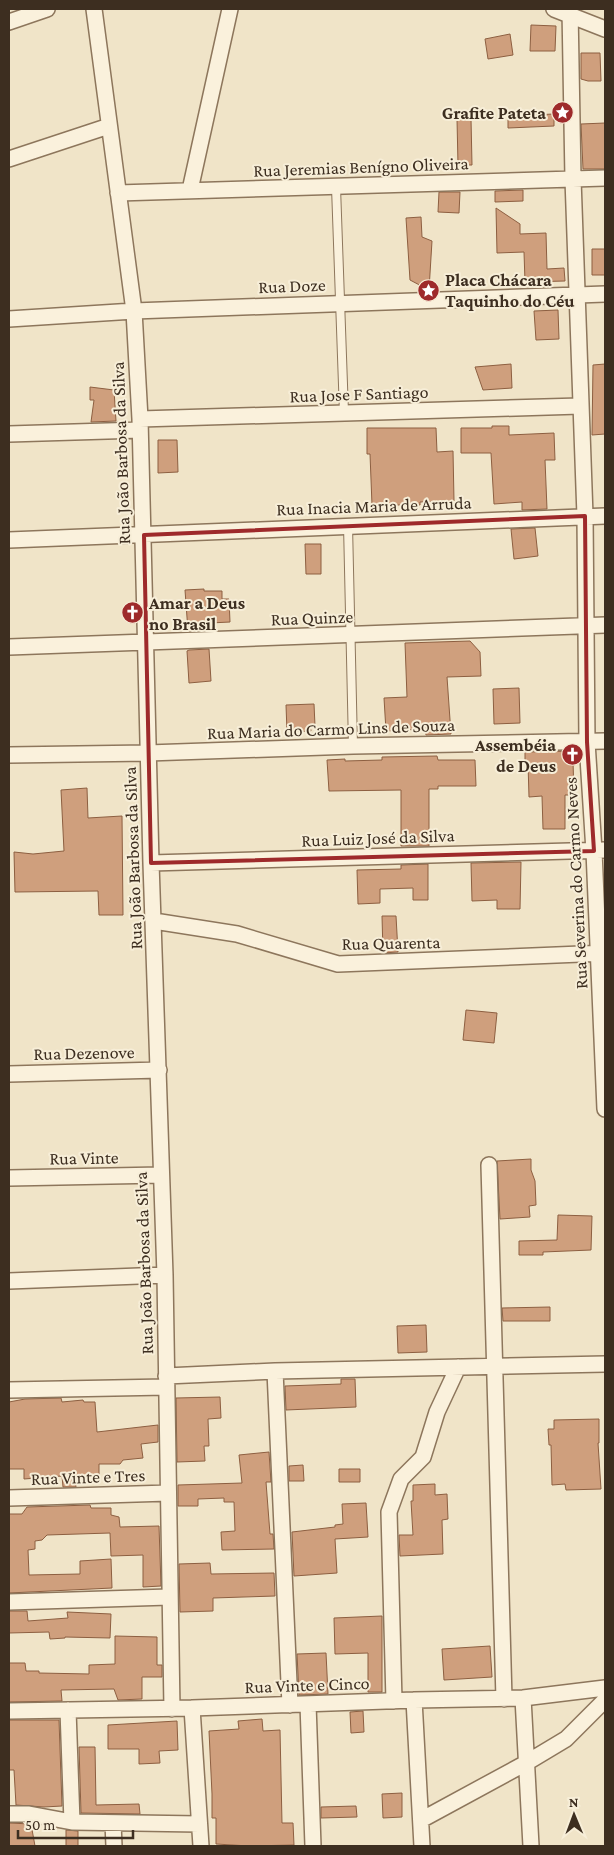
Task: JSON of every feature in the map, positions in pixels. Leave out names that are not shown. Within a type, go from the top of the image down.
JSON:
[{"type":"street","points":[[9,22],[47,9]]},
{"type":"street","name":"Rua João Barbosa da Silva","points":[[94,9],[134,311],[140,425],[147,643],[151,864],[165,1275],[172,1709]]},
{"type":"street","points":[[190,190],[230,9]]},
{"type":"street","points":[[554,9],[570,12],[601,25]]},
{"type":"street","points":[[570,12],[577,295]]},
{"type":"street","points":[[9,159],[109,126]]},
{"type":"street","name":"Rua Jeremias Benígno Oliveira","points":[[118,193],[605,178]]},
{"type":"street","name":"Rua Doze","points":[[9,319],[134,311],[605,294]]},
{"type":"street","name":"Rua Severina do Carmo Neves","points":[[577,295],[585,516],[587,742],[600,851],[605,1109]]},
{"type":"street","name":"Rua Jose F Santiago","points":[[9,434],[344,413],[580,406]]},
{"type":"street","name":"Rua Inacia Maria de Arruda","points":[[9,540],[605,516]]},
{"type":"street","name":"Rua Quinze","points":[[9,647],[352,636],[605,625]]},
{"type":"street","name":"Rua Maria do Carmo Lins de Souza","points":[[9,755],[148,754],[354,746],[605,741]]},
{"type":"street","name":"Rua Luiz José da Silva","points":[[151,864],[600,851]]},
{"type":"street","name":"Rua Quarenta","points":[[154,921],[237,934],[338,964],[602,953]]},
{"type":"street","name":"Rua Dezenove","points":[[9,1074],[159,1070]]},
{"type":"street","points":[[489,1165],[504,1699]]},
{"type":"street","name":"Rua Vinte","points":[[9,1178],[161,1175]]},
{"type":"street","points":[[9,1281],[165,1275]]},
{"type":"street","points":[[9,1390],[166,1382],[275,1371],[605,1364]]},
{"type":"street","points":[[394,1701],[389,1512],[401,1479],[423,1457],[437,1412],[458,1367]]},
{"type":"street","points":[[275,1371],[290,1704]]},
{"type":"street","name":"Rua Vinte e Tres","points":[[9,1498],[168,1493]]},
{"type":"street","points":[[9,1602],[169,1597]]},
{"type":"street","name":"Rua Vinte e Cinco","points":[[9,1711],[172,1709],[414,1700],[504,1699],[605,1688]]},
{"type":"street","points":[[522,1698],[531,1846]]},
{"type":"street","points":[[414,1700],[422,1846]]},
{"type":"street","points":[[421,1820],[566,1739],[605,1700]]},
{"type":"street","points":[[308,1704],[313,1846]]},
{"type":"street","points":[[192,1708],[201,1846]]},
{"type":"street","points":[[68,1710],[72,1822]]},
{"type":"street","points":[[9,1814],[29,1814],[72,1822],[199,1824]]},
{"type":"street","points":[[113,1823],[114,1846]]},
{"type":"lane","points":[[336,187],[344,413]]},
{"type":"lane","points":[[348,525],[354,746]]},
{"type":"highlighted area","points":[[585,516],[587,742],[594,851],[151,863],[144,535]]},
{"type":"building","points":[[531,25],[556,26],[555,51],[530,51]]},
{"type":"building","points":[[510,34],[513,55],[488,59],[485,39]]},
{"type":"building","points":[[581,53],[600,53],[601,81],[581,79]]},
{"type":"building","points":[[554,114],[554,126],[508,128],[508,116]]},
{"type":"building","points":[[457,119],[471,119],[472,165],[458,165]]},
{"type":"building","points":[[605,123],[605,169],[583,169],[581,124]]},
{"type":"building","points":[[523,190],[523,201],[495,202],[495,191]]},
{"type":"building","points":[[439,192],[460,192],[459,213],[438,212]]},
{"type":"building","points":[[496,208],[520,224],[520,234],[546,233],[547,269],[564,268],[565,281],[525,282],[524,252],[497,253]]},
{"type":"building","points":[[421,217],[422,237],[432,241],[429,290],[410,280],[406,218]]},
{"type":"building","points":[[592,249],[605,249],[605,275],[592,275]]},
{"type":"building","points":[[558,310],[559,339],[536,340],[534,311]]},
{"type":"building","points":[[511,364],[512,388],[483,390],[475,367]]},
{"type":"building","points":[[605,364],[605,434],[592,435],[593,365]]},
{"type":"building","points":[[90,387],[114,390],[116,421],[91,422],[94,400],[90,400]]},
{"type":"building","points":[[492,426],[509,426],[509,435],[554,433],[555,460],[545,460],[547,509],[522,510],[522,502],[494,504],[491,453],[461,453],[461,428],[492,428]]},
{"type":"building","points":[[367,428],[436,428],[437,452],[453,451],[454,501],[420,502],[420,505],[372,505],[370,454],[367,454]]},
{"type":"building","points":[[158,440],[177,440],[178,472],[158,473]]},
{"type":"building","points":[[535,528],[538,556],[514,559],[511,529]]},
{"type":"building","points":[[305,544],[321,544],[321,574],[306,574]]},
{"type":"building","points":[[204,589],[204,591],[222,591],[222,599],[229,599],[230,622],[210,623],[210,628],[207,628],[207,630],[188,631],[185,590]]},
{"type":"building","points":[[470,641],[480,652],[481,676],[447,677],[451,734],[426,735],[425,729],[386,731],[384,698],[407,697],[405,643]]},
{"type":"building","points":[[209,649],[211,681],[189,683],[187,651]]},
{"type":"building","points":[[519,688],[520,723],[494,724],[493,689]]},
{"type":"building","points":[[314,704],[315,726],[310,726],[311,731],[287,732],[286,705]]},
{"type":"building","points":[[576,751],[576,761],[573,761],[574,795],[565,795],[565,829],[543,829],[542,796],[529,797],[528,763],[525,763],[525,752]]},
{"type":"building","points":[[437,756],[438,760],[475,760],[476,786],[438,786],[438,789],[429,789],[429,846],[401,846],[401,790],[329,791],[327,760],[382,760],[382,757]]},
{"type":"building","points":[[87,788],[88,818],[122,816],[123,915],[99,915],[98,891],[15,892],[14,852],[33,854],[64,851],[61,790]]},
{"type":"building","points":[[521,862],[520,909],[497,909],[497,900],[472,901],[471,863]]},
{"type":"building","points":[[428,864],[428,900],[413,900],[413,888],[380,889],[380,903],[358,904],[357,870],[401,869],[401,865]]},
{"type":"building","points":[[382,916],[396,916],[398,952],[383,953]]},
{"type":"building","points":[[466,1010],[497,1013],[494,1043],[463,1040]]},
{"type":"building","points":[[531,1159],[531,1170],[535,1181],[536,1205],[529,1206],[530,1217],[500,1219],[497,1161]]},
{"type":"building","points":[[558,1215],[592,1216],[591,1250],[543,1252],[543,1255],[519,1255],[519,1241],[557,1240]]},
{"type":"building","points":[[550,1307],[550,1321],[503,1321],[502,1308]]},
{"type":"building","points":[[426,1325],[427,1352],[398,1353],[397,1326]]},
{"type":"building","points":[[341,1379],[355,1379],[356,1407],[286,1410],[285,1386],[341,1384]]},
{"type":"building","points":[[220,1397],[221,1418],[208,1419],[209,1446],[204,1446],[205,1461],[177,1462],[176,1398]]},
{"type":"building","points":[[61,1398],[62,1402],[83,1400],[84,1402],[95,1402],[97,1432],[158,1425],[158,1442],[141,1444],[143,1458],[123,1460],[120,1464],[99,1464],[99,1477],[75,1478],[76,1487],[63,1487],[62,1476],[24,1479],[24,1469],[9,1469],[9,1402],[25,1399]]},
{"type":"building","points":[[599,1419],[598,1443],[601,1489],[566,1490],[565,1484],[552,1485],[551,1445],[549,1445],[548,1429],[554,1429],[554,1420]]},
{"type":"building","points":[[269,1452],[271,1482],[266,1482],[270,1534],[273,1534],[274,1549],[222,1550],[221,1532],[235,1531],[234,1502],[224,1502],[224,1498],[198,1499],[198,1506],[178,1506],[178,1485],[242,1483],[239,1455]]},
{"type":"building","points":[[303,1465],[304,1481],[289,1481],[289,1466]]},
{"type":"building","points":[[339,1469],[360,1469],[360,1482],[339,1482]]},
{"type":"building","points":[[435,1484],[435,1495],[447,1494],[448,1519],[442,1520],[443,1554],[400,1556],[399,1535],[413,1535],[411,1501],[413,1501],[413,1485]]},
{"type":"building","points":[[366,1503],[368,1537],[335,1539],[337,1573],[294,1576],[292,1532],[335,1527],[335,1525],[343,1524],[342,1504]]},
{"type":"building","points":[[90,1505],[91,1508],[111,1508],[111,1515],[119,1517],[120,1527],[159,1526],[161,1586],[143,1587],[143,1555],[111,1556],[110,1533],[47,1535],[42,1540],[35,1541],[35,1549],[28,1550],[29,1575],[80,1574],[80,1561],[111,1559],[112,1588],[9,1593],[9,1514],[22,1514],[27,1507]]},
{"type":"building","points":[[210,1563],[211,1574],[274,1573],[275,1596],[213,1598],[213,1611],[180,1612],[179,1564]]},
{"type":"building","points":[[9,1611],[27,1611],[28,1621],[68,1618],[67,1612],[111,1614],[110,1638],[65,1637],[50,1639],[49,1632],[9,1633]]},
{"type":"building","points":[[382,1616],[382,1692],[368,1692],[368,1653],[335,1654],[334,1618]]},
{"type":"building","points":[[115,1636],[157,1637],[157,1665],[162,1665],[162,1677],[142,1677],[142,1699],[118,1700],[114,1689],[61,1690],[62,1701],[9,1702],[9,1663],[25,1663],[26,1671],[39,1671],[39,1673],[89,1674],[89,1665],[115,1664]]},
{"type":"building","points":[[490,1646],[492,1677],[444,1680],[442,1649]]},
{"type":"building","points":[[326,1653],[328,1694],[299,1695],[297,1654]]},
{"type":"building","points":[[363,1711],[364,1732],[351,1733],[350,1712]]},
{"type":"building","points":[[262,1719],[263,1731],[280,1730],[282,1823],[293,1823],[294,1845],[249,1846],[216,1844],[216,1818],[212,1818],[209,1731],[239,1729],[238,1721]]},
{"type":"building","points":[[9,1720],[59,1720],[62,1806],[16,1805],[14,1770],[9,1770]]},
{"type":"building","points":[[177,1721],[178,1750],[159,1751],[160,1763],[139,1764],[139,1749],[108,1749],[108,1725]]},
{"type":"building","points":[[79,1747],[95,1747],[96,1805],[139,1804],[140,1814],[81,1813]]},
{"type":"building","points":[[402,1793],[402,1817],[383,1818],[382,1794]]},
{"type":"building","points":[[356,1806],[357,1817],[321,1818],[321,1807]]},
{"type":"building","points":[[9,1823],[31,1824],[35,1846],[9,1846]]},
{"type":"building","points":[[66,1830],[78,1831],[78,1846],[66,1846]]},
{"type":"place","name":"Grafite Pateta","points":[[562,113]]},
{"type":"place","name":"Placa Chácara Taquinho do Céu","points":[[429,290]]},
{"type":"place","name":"Amar a Deus no Brasil","points":[[133,613]]},
{"type":"place","name":"Assembéia de Deus","points":[[572,755]]}]
